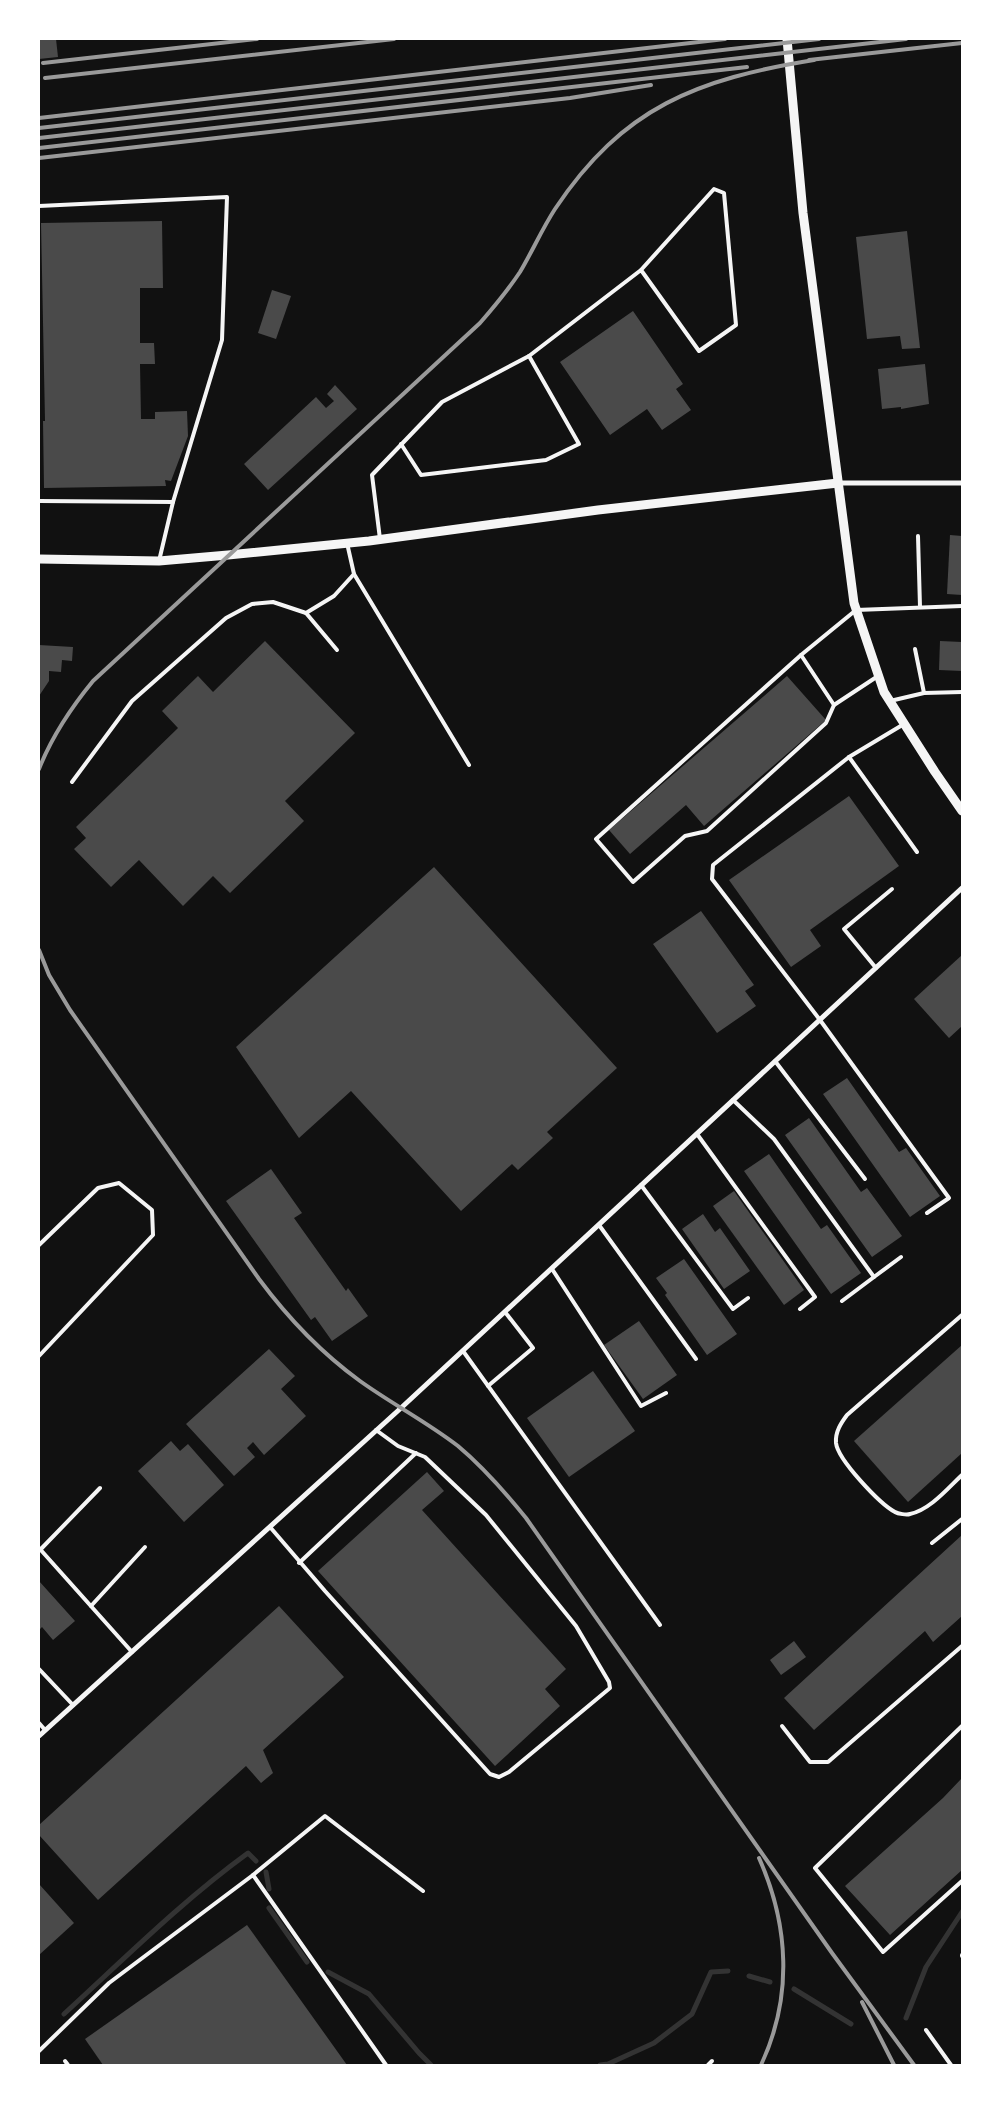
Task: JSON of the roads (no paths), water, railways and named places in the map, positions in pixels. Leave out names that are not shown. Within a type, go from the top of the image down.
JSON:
[{"type":"street","points":[[787,39],[803,213],[856,610],[878,676],[890,701],[962,811]]},
{"type":"street","points":[[39,559],[159,561],[380,540],[598,510],[838,482],[962,483]]},
{"type":"street","points":[[39,1736],[463,1351],[962,888]]},
{"type":"lane","points":[[380,540],[372,475],[442,402],[529,356],[641,270],[714,189],[724,193],[736,325],[699,351],[641,270]]},
{"type":"lane","points":[[39,206],[227,197],[222,340],[174,502],[159,561]]},
{"type":"lane","points":[[401,444],[421,475],[546,460],[579,444],[529,356]]},
{"type":"lane","points":[[39,501],[174,502]]},
{"type":"lane","points":[[918,536],[920,608]]},
{"type":"lane","points":[[347,543],[354,574],[469,765]]},
{"type":"lane","points":[[306,613],[334,596],[354,574]]},
{"type":"lane","points":[[72,782],[132,701],[226,618],[252,604],[274,602],[306,613],[337,650]]},
{"type":"lane","points":[[878,676],[834,705],[826,723],[707,831],[685,836],[633,882],[596,839],[801,655],[856,610],[962,606]]},
{"type":"lane","points":[[915,649],[924,694]]},
{"type":"lane","points":[[801,655],[834,705]]},
{"type":"lane","points":[[890,701],[924,694],[962,692]]},
{"type":"lane","points":[[904,724],[849,757],[713,865],[712,879],[820,1020],[949,1198],[927,1213]]},
{"type":"lane","points":[[849,757],[917,852]]},
{"type":"lane","points":[[876,968],[844,929],[892,888]]},
{"type":"lane","points":[[775,1061],[864,1179]]},
{"type":"lane","points":[[733,1100],[774,1139],[874,1278]]},
{"type":"lane","points":[[697,1134],[815,1297],[800,1309]]},
{"type":"lane","points":[[39,1245],[98,1188],[118,1183],[152,1210],[154,1235],[39,1356]]},
{"type":"lane","points":[[641,1186],[733,1310],[748,1298]]},
{"type":"lane","points":[[599,1225],[696,1359]]},
{"type":"lane","points":[[842,1301],[901,1257]]},
{"type":"lane","points":[[552,1268],[641,1406],[666,1392]]},
{"type":"lane","points":[[488,1386],[533,1348],[505,1312]]},
{"type":"lane","points":[[962,1315],[847,1415],[840,1424],[836,1442],[839,1454],[850,1468],[869,1490],[896,1513],[910,1514],[926,1506],[962,1475]]},
{"type":"lane","points":[[463,1351],[660,1625]]},
{"type":"lane","points":[[270,1527],[299,1563],[490,1774],[499,1777],[509,1772],[610,1688],[609,1682],[576,1626],[486,1514],[425,1457],[398,1446],[376,1430]]},
{"type":"lane","points":[[299,1563],[416,1453]]},
{"type":"lane","points":[[100,1488],[39,1549],[132,1652]]},
{"type":"lane","points":[[932,1543],[962,1519]]},
{"type":"lane","points":[[90,1606],[145,1547]]},
{"type":"lane","points":[[782,1726],[810,1762],[828,1762],[962,1646]]},
{"type":"lane","points":[[39,1669],[73,1705]]},
{"type":"lane","points":[[39,1723],[45,1730]]},
{"type":"lane","points":[[962,1726],[816,1868],[883,1952],[962,1881]]},
{"type":"lane","points":[[39,2051],[108,1983],[253,1875],[325,1816],[423,1891]]},
{"type":"lane","points":[[253,1875],[386,2065]]},
{"type":"lane","points":[[926,2030],[951,2065]]},
{"type":"lane","points":[[708,2065],[712,2061]]},
{"type":"waterway","points":[[64,2014],[154,1931],[224,1871],[248,1853],[256,1861]]},
{"type":"waterway","points":[[266,1872],[269,1889]]},
{"type":"waterway","points":[[269,1908],[307,1962]]},
{"type":"waterway","points":[[906,2018],[926,1967],[962,1912]]},
{"type":"waterway","points":[[600,2065],[608,2064],[654,2043],[692,2014],[711,1972],[728,1971]]},
{"type":"waterway","points":[[328,1972],[369,1994],[431,2065]]},
{"type":"waterway","points":[[749,1976],[770,1982]]},
{"type":"waterway","points":[[794,1989],[851,2024]]},
{"type":"railway","points":[[43,63],[257,39]]},
{"type":"railway","points":[[45,78],[394,39]]},
{"type":"railway","points":[[39,118],[725,39]]},
{"type":"railway","points":[[39,128],[819,39]]},
{"type":"railway","points":[[39,138],[906,39]]},
{"type":"railway","points":[[809,60],[962,43]]},
{"type":"railway","points":[[39,769],[62,723],[93,681],[480,323],[520,272],[555,209],[581,174],[608,145],[636,122],[666,103],[699,89],[734,77],[814,60]]},
{"type":"railway","points":[[39,148],[747,67]]},
{"type":"railway","points":[[39,158],[570,98],[651,85]]},
{"type":"railway","points":[[39,950],[49,975],[70,1010],[259,1279],[281,1307],[305,1334],[345,1370],[458,1446],[494,1480],[526,1518],[832,1953],[914,2065]]},
{"type":"railway","points":[[759,1858],[769,1883],[776,1909],[783,1961],[778,2013],[761,2065]]},
{"type":"railway","points":[[862,2002],[894,2065]]}]
